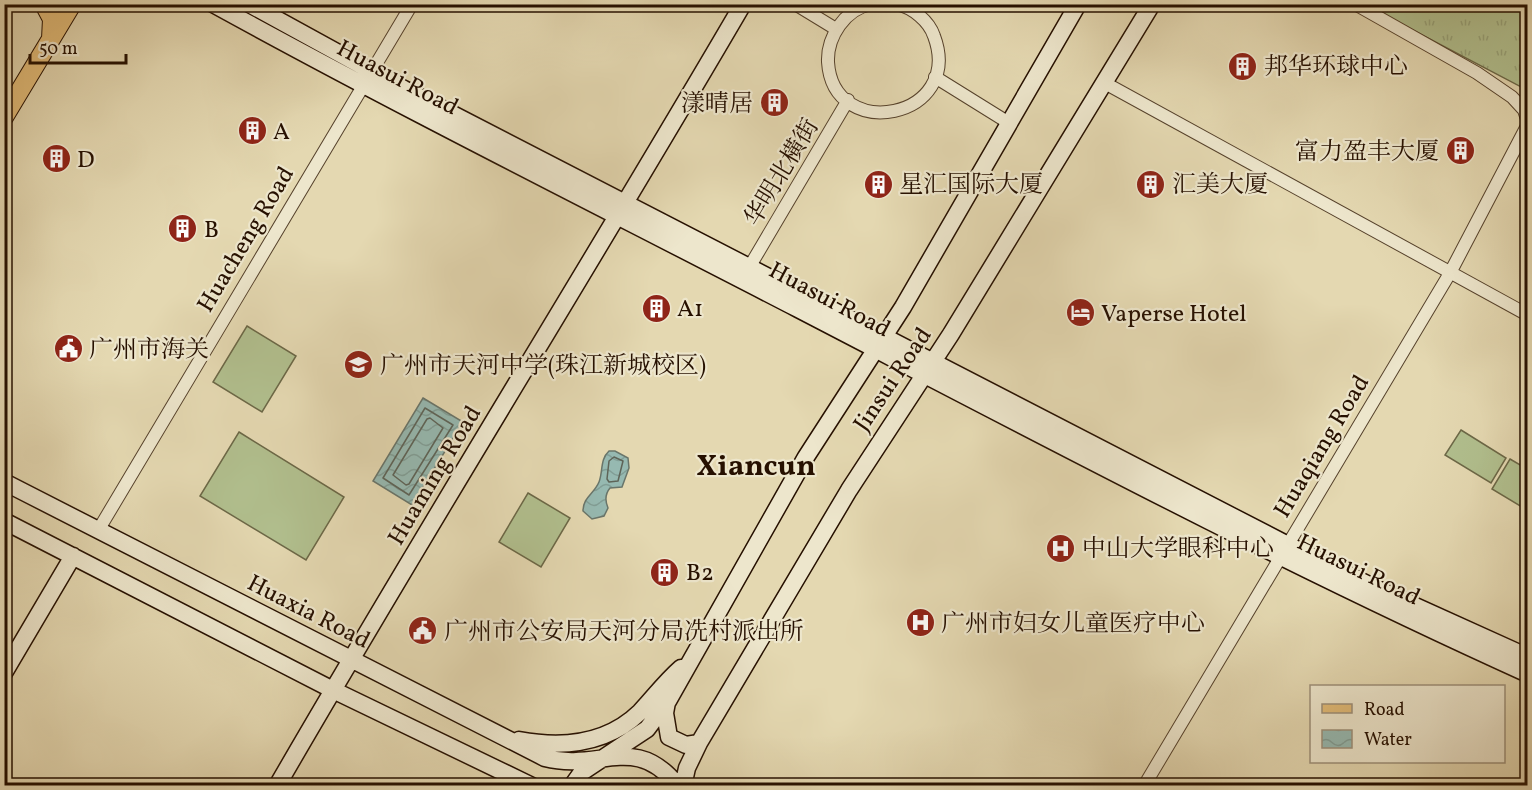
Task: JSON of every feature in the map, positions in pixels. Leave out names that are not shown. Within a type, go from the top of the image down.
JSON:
[{"type":"main road","points":[[44,4],[52,19],[51,40]]},
{"type":"main road","points":[[4,117],[72,4]]},
{"type":"street","name":"Huasui Road","points":[[213,4],[368,79],[1283,550],[1371,603],[1527,674]]},
{"type":"street","name":"Huasui Road","points":[[249,4],[368,79]]},
{"type":"street","name":"Huacheng Road","points":[[99,529],[412,4]]},
{"type":"street","name":"Huaming Road","points":[[277,786],[350,659],[623,210],[743,4]]},
{"type":"street","points":[[795,4],[836,29]]},
{"type":"street","points":[[870,4],[849,14],[836,29],[830,45],[828,63],[832,80],[848,100],[872,113],[890,113],[907,109],[922,99],[939,66],[938,47],[932,30],[919,15],[899,5]]},
{"type":"street","name":"Jinsui Road","points":[[597,761],[646,729],[668,701],[806,457],[880,343],[1078,4]]},
{"type":"street","points":[[1355,4],[1477,73],[1512,97],[1524,110],[1527,123]]},
{"type":"street","name":"Jinsui Road","points":[[683,786],[687,768],[699,742],[849,489],[929,369],[1150,6]]},
{"type":"street","points":[[935,77],[1009,123]]},
{"type":"street","points":[[1103,82],[1527,315]]},
{"type":"street","name":"华明北橫街","points":[[750,266],[848,100]]},
{"type":"street","name":"Huaqiang Road","points":[[1144,786],[1450,273],[1527,123]]},
{"type":"street","name":"Huasui Road","points":[[623,210],[750,266],[880,343]]},
{"type":"street","name":"Huaxia Road","points":[[4,482],[545,758],[561,762],[597,761],[615,755],[636,756],[664,770],[678,786]]},
{"type":"street","points":[[4,521],[333,690],[532,786]]},
{"type":"street","name":"Huasui Road","points":[[1283,550],[1373,587],[1527,657]]},
{"type":"street","points":[[4,673],[74,556]]},
{"type":"street","points":[[500,736],[565,745],[600,736],[634,717],[664,683],[691,660]]},
{"type":"street","points":[[668,701],[665,713],[669,737],[686,745],[699,742]]},
{"type":"street","points":[[572,786],[582,772],[597,761]]},
{"type":"street","points":[[488,764],[513,786]]},
{"type":"green space","points":[[1365,5],[1527,5],[1527,90]]},
{"type":"green space","points":[[247,326],[296,356],[262,412],[213,382]]},
{"type":"green space","points":[[1461,430],[1506,458],[1491,483],[1445,455]]},
{"type":"green space","points":[[239,432],[344,497],[306,560],[200,496]]},
{"type":"green space","points":[[1510,459],[1527,469],[1527,510],[1492,489]]},
{"type":"green space","points":[[528,493],[570,518],[541,567],[499,542]]},
{"type":"water","points":[[423,398],[463,422],[412,505],[373,481]]},
{"type":"water","points":[[609,451],[615,451],[628,458],[629,468],[622,487],[608,490],[606,503],[608,508],[604,516],[592,519],[583,511],[583,506],[599,482],[603,462]]},
{"type":"place","name":"邦华环球中心","points":[[1243,66]]},
{"type":"place","name":"漾晴居","points":[[774,103]]},
{"type":"place","name":"A","points":[[252,131]]},
{"type":"place","name":"富力盈丰大厦","points":[[1460,151]]},
{"type":"place","name":"D","points":[[56,159]]},
{"type":"place","name":"星汇国际大厦","points":[[878,184]]},
{"type":"place","name":"汇美大厦","points":[[1151,184]]},
{"type":"place","name":"B","points":[[183,229]]},
{"type":"place","name":"A1","points":[[656,308]]},
{"type":"place","name":"Vaperse Hotel","points":[[1080,313]]},
{"type":"place","name":"广州市海关","points":[[68,349]]},
{"type":"place","name":"广州市天河中学(珠江新城校区)","points":[[359,365]]},
{"type":"place","name":"中山大学眼科中心","points":[[1061,548]]},
{"type":"place","name":"B2","points":[[665,572]]},
{"type":"place","name":"广州市妇女儿童医疗中心","points":[[920,623]]},
{"type":"place","name":"广州市公安局天河分局冼村派出所","points":[[423,631]]},
{"type":"district","name":"Xiancun","points":[[756,465]]}]
